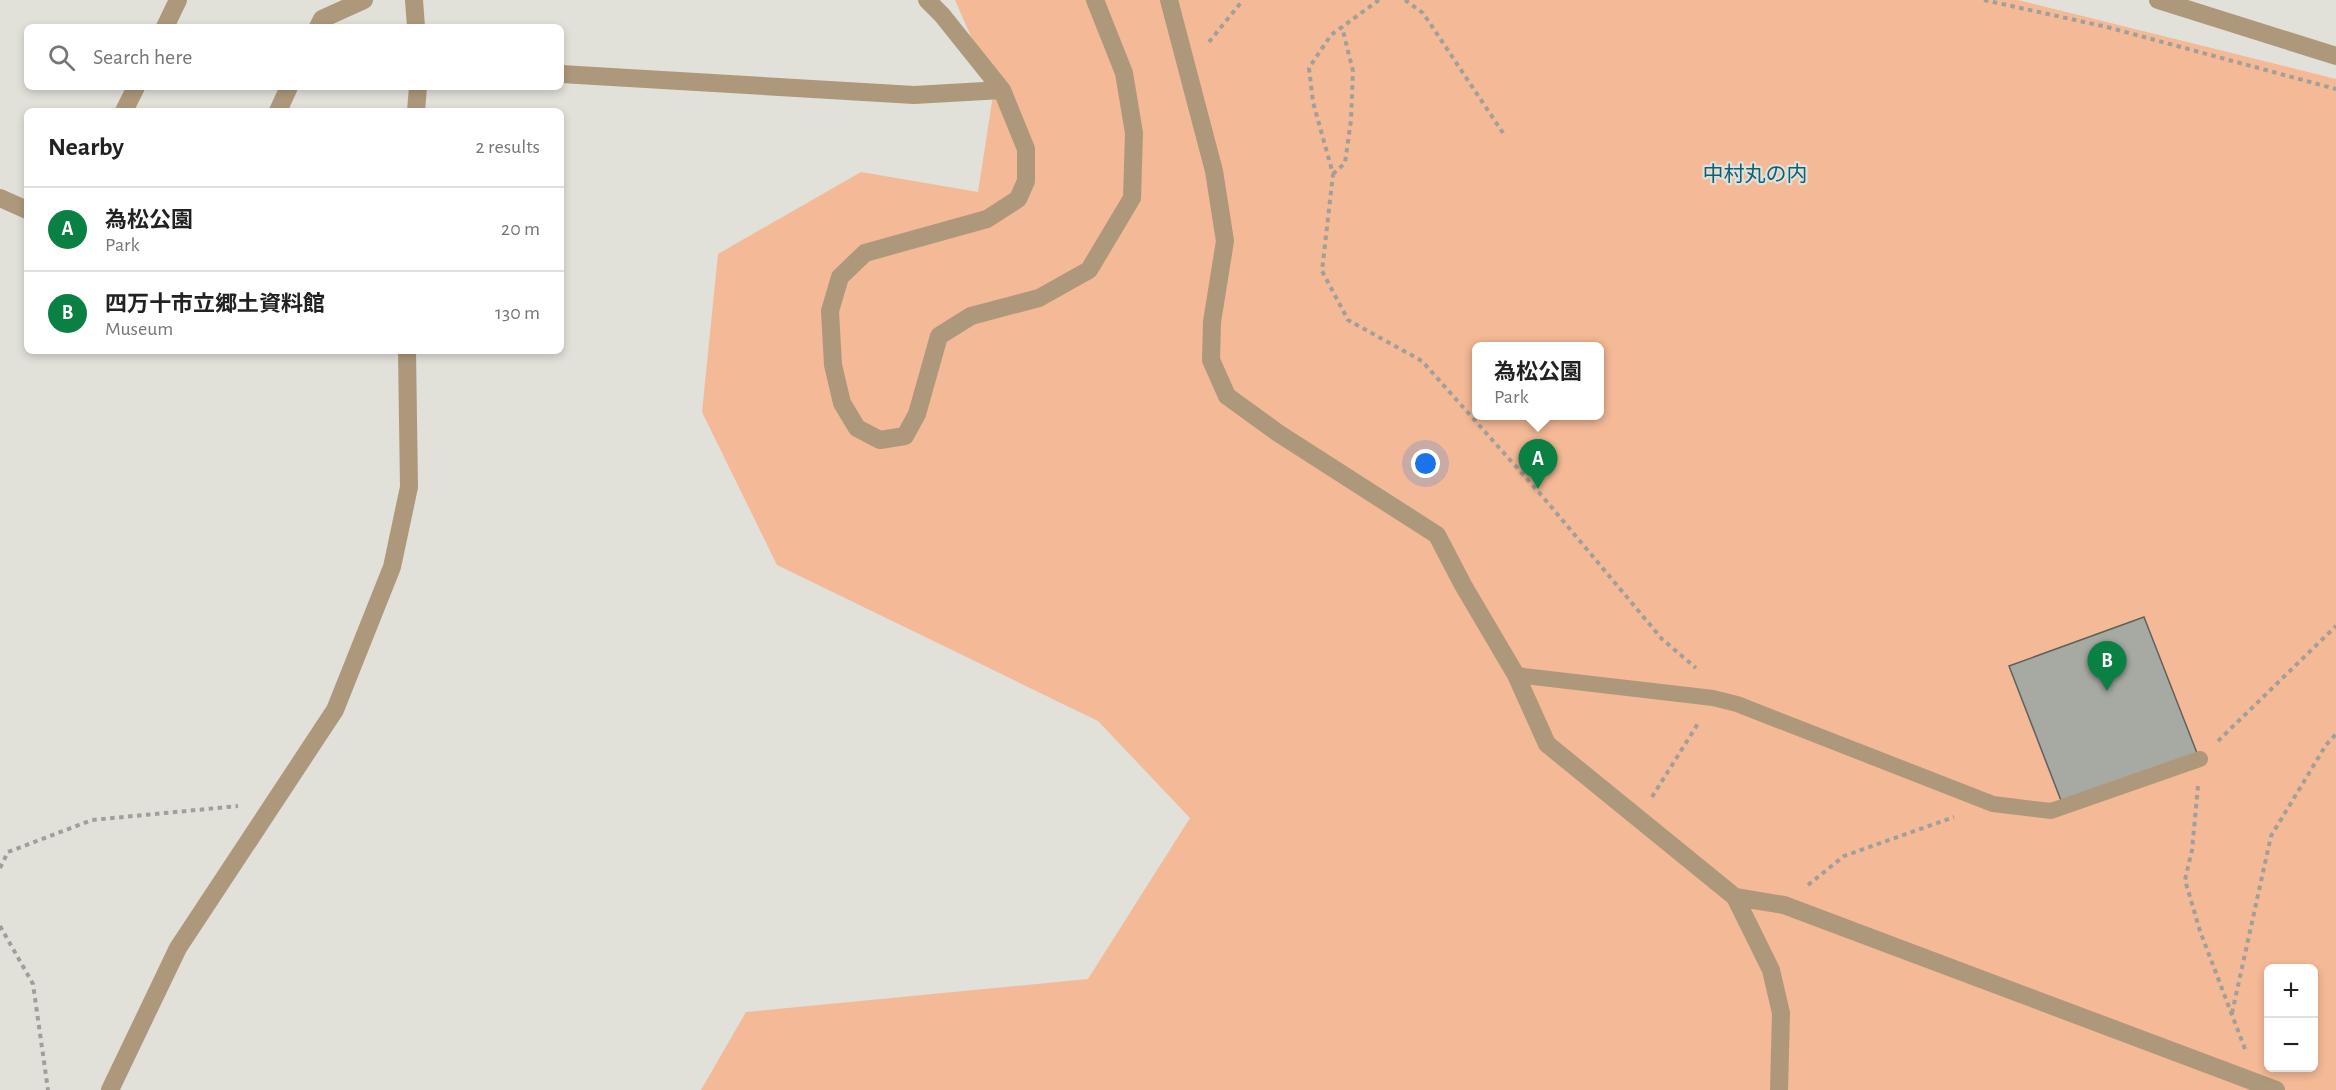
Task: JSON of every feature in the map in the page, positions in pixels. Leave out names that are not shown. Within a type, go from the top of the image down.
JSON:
[{"type":"street","points":[[166,24],[178,0]]},
{"type":"street","points":[[320,24],[322,19],[364,0]]},
{"type":"street","points":[[414,0],[416,24]]},
{"type":"street","points":[[927,0],[942,15],[1002,90],[1026,149],[1026,181],[1018,199],[987,219],[865,253],[840,277],[830,311],[833,365],[842,403],[857,428],[880,440],[905,436],[917,414],[939,336],[971,316],[1039,298],[1089,270],[1132,198],[1134,133],[1124,73],[1095,0]]},
{"type":"street","points":[[1169,0],[1214,171],[1225,240],[1212,322],[1211,360],[1227,396],[1278,433],[1437,534],[1463,585],[1516,675],[1546,744],[1735,897],[1771,970],[1781,1014],[1779,1090]]},
{"type":"street","points":[[2158,0],[2336,56]]},
{"type":"street","points":[[564,74],[914,95],[1002,90]]},
{"type":"street","points":[[126,108],[134,90]]},
{"type":"street","points":[[279,108],[288,90]]},
{"type":"street","points":[[417,108],[418,90]]},
{"type":"street","points":[[0,198],[24,209]]},
{"type":"street","points":[[110,1090],[178,948],[335,710],[392,567],[409,486],[406,354]]},
{"type":"street","points":[[1735,897],[1784,905],[2276,1090]]},
{"type":"lane","points":[[1516,675],[1713,698],[1737,704],[1993,804],[2051,811],[2200,759]]},
{"type":"path","points":[[1187,68],[1243,0]]},
{"type":"path","points":[[1379,0],[1331,35],[1309,68],[1313,102],[1333,174],[1322,271],[1348,320],[1422,362],[1472,418]]},
{"type":"path","points":[[1404,0],[1423,13],[1503,133]]},
{"type":"path","points":[[1984,0],[2107,27],[2336,89]]},
{"type":"path","points":[[1333,174],[1345,164],[1351,120],[1353,71],[1342,27]]},
{"type":"path","points":[[1474,420],[1543,497],[1662,639],[1737,704]]},
{"type":"path","points":[[2256,1081],[2200,931],[2185,880],[2192,850],[2200,759],[2336,626]]},
{"type":"path","points":[[1639,819],[1713,698]]},
{"type":"path","points":[[2232,1014],[2271,836],[2326,745],[2336,734]]},
{"type":"path","points":[[0,868],[8,852],[92,820],[274,802]]},
{"type":"path","points":[[1784,905],[1844,856],[1993,804]]},
{"type":"path","points":[[0,926],[33,984],[48,1090]]},
{"type":"shaded area","points":[[955,0],[2018,0],[2336,79],[2336,1090],[701,1090],[746,1012],[1088,979],[1190,818],[1098,721],[777,565],[702,412],[718,254],[861,172],[978,192],[994,89]]},
{"type":"building","points":[[2144,617],[2197,753],[2062,803],[2009,666]]},
{"type":"place","name":"為松公園","points":[[1538,489]]},
{"type":"place","name":"四万十市立郷土資料館","points":[[2107,691]]},
{"type":"district","name":"中村丸の内","points":[[1755,174]]}]
